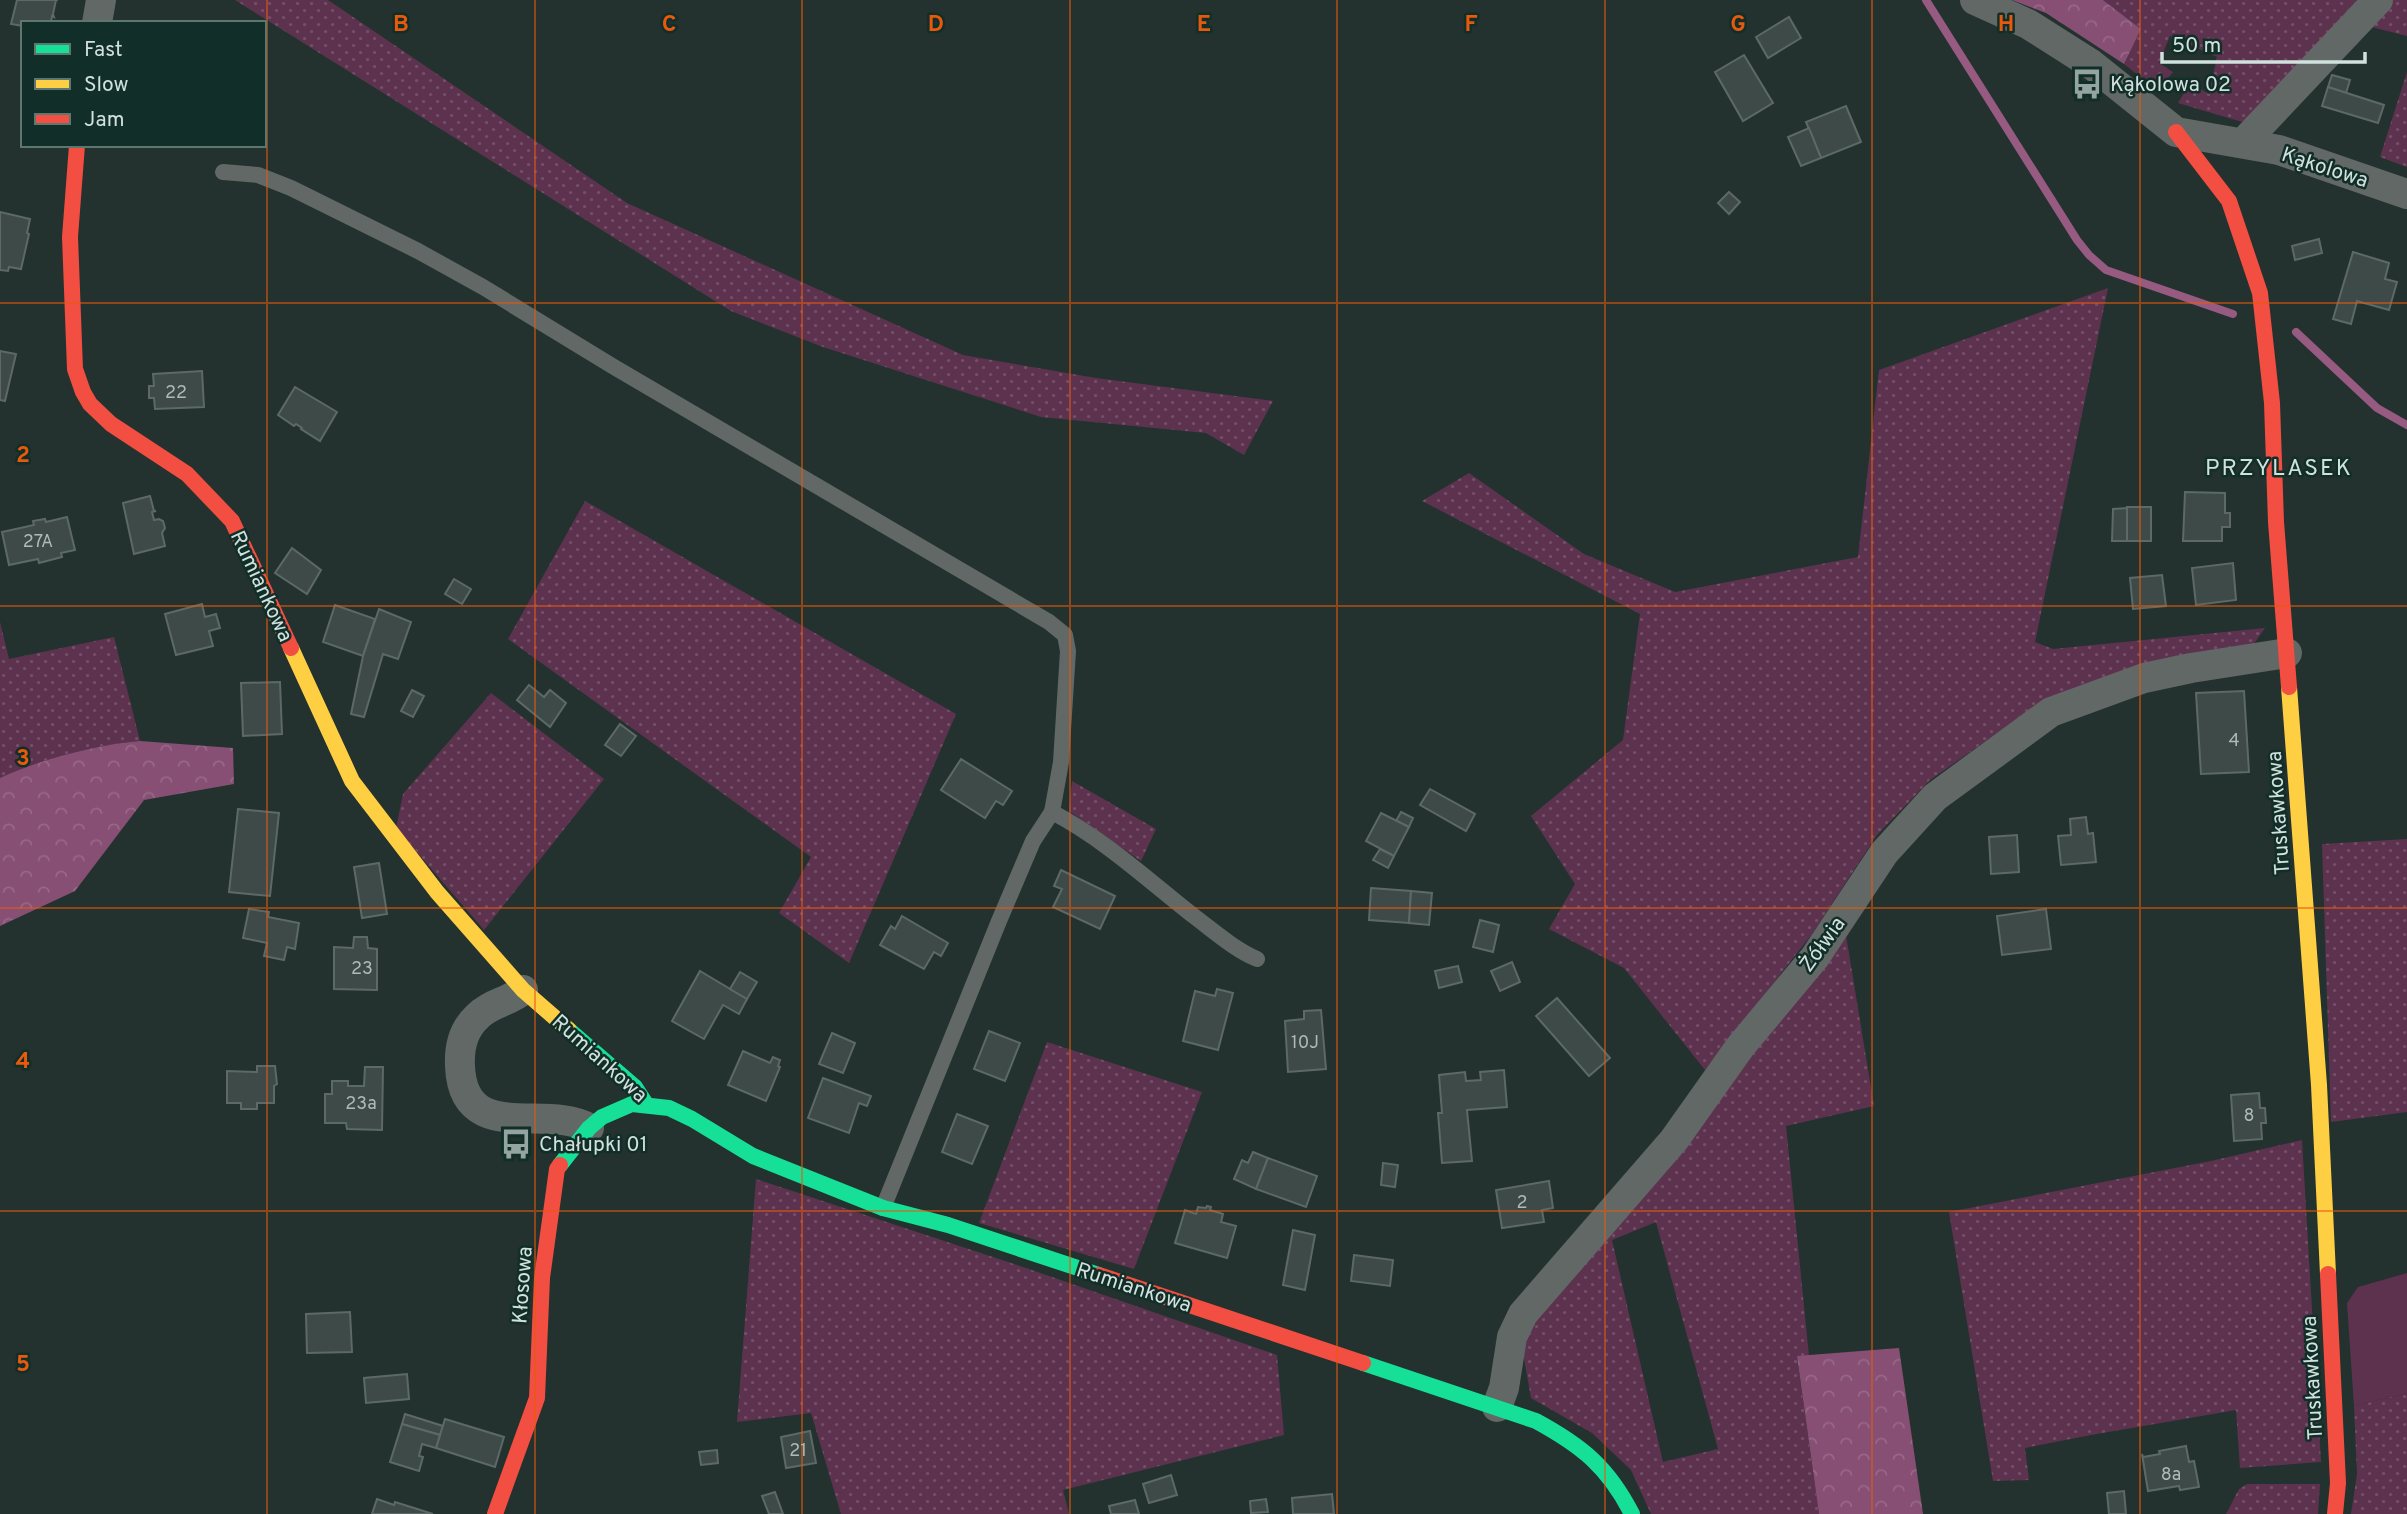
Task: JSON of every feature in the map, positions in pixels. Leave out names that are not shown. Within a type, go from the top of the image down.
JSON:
[{"type":"street","points":[[97,21],[101,0]]},
{"type":"street","name":"Kąkolowa","points":[[1975,0],[2028,24],[2091,64],[2176,132],[2279,150],[2407,194]]},
{"type":"street","name":"Kąkolowa","points":[[2243,143],[2378,0]]},
{"type":"street","name":"Truskawkowa","points":[[2176,132],[2229,201],[2260,293],[2272,403],[2276,522],[2319,1085],[2338,1475],[2335,1514]]},
{"type":"street","name":"Rumiankowa","points":[[77,147],[70,237],[75,369],[80,386],[90,404],[111,424],[190,476],[232,521],[352,781],[436,892],[523,990],[635,1087],[646,1104],[668,1108],[754,1156],[883,1208],[948,1225],[1536,1420],[1577,1443],[1604,1466],[1632,1514]]},
{"type":"street","name":"Żółwia","points":[[1497,1408],[1504,1388],[1512,1337],[1523,1314],[1674,1140],[1740,1047],[1815,957],[1884,853],[1936,797],[2051,712],[2144,678],[2287,653]]},
{"type":"street","points":[[523,990],[512,999],[478,1015],[463,1036],[459,1062],[464,1090],[471,1101],[495,1116],[579,1122],[589,1128]]},
{"type":"street","name":"Kłosowa","points":[[495,1514],[537,1398],[541,1278],[557,1169],[589,1128],[602,1118],[632,1104],[646,1104]]},
{"type":"lane","points":[[223,172],[258,175],[291,188],[418,251],[1049,622],[1065,635],[1068,651],[1060,762],[1052,812],[1033,841],[883,1208]]},
{"type":"lane","points":[[1052,812],[1102,844],[1227,942],[1257,959]]},
{"type":"shaded area","points":[[235,0],[328,0],[627,203],[963,355],[1096,378],[1273,401],[1244,455],[1206,433],[1041,417],[823,347],[731,311]]},
{"type":"shaded area","points":[[2103,0],[2366,0],[2249,124],[2178,103],[2190,83],[2209,94],[2217,57],[2170,36],[2159,63],[2173,72],[2158,91],[2124,64],[2141,29]]},
{"type":"shaded area","points":[[2385,0],[2407,0],[2407,36],[2360,24]]},
{"type":"shaded area","points":[[2407,72],[2407,167],[2380,157]]},
{"type":"shaded area","points":[[2108,288],[2035,642],[2053,649],[2265,628],[2253,645],[2049,697],[1930,780],[1877,835],[1812,934],[1705,1070],[1624,968],[1549,929],[1575,884],[1531,816],[1623,740],[1640,614],[1422,501],[1469,473],[1584,554],[1675,592],[1858,557],[1879,370]]},
{"type":"shaded area","points":[[585,501],[956,714],[849,963],[779,913],[811,857],[508,639]]},
{"type":"shaded area","points":[[0,622],[9,659],[114,637],[140,741],[68,754],[0,778]]},
{"type":"shaded area","points":[[491,693],[604,779],[484,930],[396,828],[403,794]]},
{"type":"shaded area","points":[[1072,781],[1156,829],[1141,861],[1069,811]]},
{"type":"shaded area","points":[[2407,839],[2407,1112],[2331,1122],[2322,844]]},
{"type":"shaded area","points":[[1844,923],[1874,1106],[1786,1126],[1809,1356],[1797,1357],[1819,1514],[1651,1514],[1631,1470],[1592,1433],[1531,1398],[1520,1336]],"holes":[[[1656,1222],[1718,1449],[1663,1462],[1612,1240]]]},
{"type":"shaded area","points":[[1047,1042],[1202,1092],[1134,1269],[979,1223]]},
{"type":"shaded area","points":[[2302,1140],[2321,1462],[2240,1468],[2236,1410],[2025,1448],[2029,1480],[1993,1481],[1949,1212],[2211,1161]]},
{"type":"shaded area","points":[[756,1179],[1277,1355],[1284,1435],[1063,1490],[1069,1514],[841,1514],[811,1413],[737,1422]]},
{"type":"shaded area","points":[[2407,1273],[2407,1393],[2354,1406],[2347,1303],[2358,1287]]},
{"type":"shaded area","points":[[2407,1393],[2407,1514],[2351,1514],[2357,1474],[2354,1406]]},
{"type":"shaded area","points":[[2247,1484],[2320,1484],[2318,1514],[2226,1514],[2239,1489]]},
{"type":"green space","points":[[2012,0],[2103,0],[2141,29],[2124,64],[2046,13]]},
{"type":"green space","points":[[140,741],[233,748],[234,784],[144,800],[75,891],[0,926],[0,778],[68,754]]},
{"type":"green space","points":[[1899,1348],[1923,1514],[1819,1514],[1797,1356]]},
{"type":"building","points":[[17,0],[56,0],[51,21],[21,21],[21,26],[11,24]]},
{"type":"building","points":[[1789,17],[1801,38],[1768,58],[1756,37]]},
{"type":"building","points":[[1744,55],[1773,103],[1743,121],[1715,72]]},
{"type":"building","points":[[2332,75],[2350,80],[2346,93],[2328,87]]},
{"type":"building","points":[[2328,87],[2384,105],[2378,123],[2322,106]]},
{"type":"building","points":[[1846,106],[1861,142],[1821,158],[1806,122]]},
{"type":"building","points":[[1809,128],[1821,158],[1801,166],[1788,137]]},
{"type":"building","points":[[1729,192],[1740,202],[1729,214],[1718,203]]},
{"type":"building","points":[[0,212],[30,219],[21,269],[9,267],[8,271],[0,270]]},
{"type":"building","points":[[2319,239],[2322,253],[2295,260],[2292,246]]},
{"type":"building","points":[[2353,252],[2389,263],[2385,279],[2397,282],[2389,310],[2357,301],[2351,324],[2333,319]]},
{"type":"building","points":[[0,351],[16,354],[5,401],[0,400]]},
{"type":"building","points":[[202,371],[204,407],[155,409],[154,398],[149,398],[149,386],[154,386],[153,374]]},
{"type":"building","points":[[295,387],[337,412],[320,441],[278,415]]},
{"type":"building","points":[[2185,492],[2225,493],[2225,513],[2230,513],[2230,527],[2222,527],[2222,541],[2183,541]]},
{"type":"building","points":[[150,496],[156,511],[152,512],[154,520],[163,521],[165,546],[134,554],[123,503]]},
{"type":"building","points":[[2127,507],[2151,507],[2151,541],[2127,541]]},
{"type":"building","points":[[2127,508],[2127,541],[2112,541],[2113,509]]},
{"type":"building","points":[[67,517],[75,550],[61,553],[62,557],[39,563],[38,559],[9,565],[2,532],[34,525],[33,521],[45,519],[46,522]]},
{"type":"building","points":[[292,548],[321,570],[307,594],[275,573]]},
{"type":"building","points":[[2233,563],[2236,600],[2196,605],[2192,568]]},
{"type":"building","points":[[2162,575],[2166,606],[2133,609],[2130,578]]},
{"type":"building","points":[[454,579],[471,589],[462,604],[445,594]]},
{"type":"building","points":[[202,604],[205,617],[216,614],[220,628],[209,631],[213,646],[176,655],[165,614]]},
{"type":"building","points":[[335,605],[375,619],[363,656],[323,642]]},
{"type":"building","points":[[379,609],[411,622],[398,659],[383,654],[364,717],[351,714],[363,656]]},
{"type":"building","points":[[280,682],[282,734],[243,736],[241,683]]},
{"type":"building","points":[[529,685],[544,697],[550,690],[566,703],[550,727],[517,700]]},
{"type":"building","points":[[412,690],[424,696],[413,717],[401,711]]},
{"type":"building","points":[[2244,691],[2249,772],[2201,774],[2196,693]]},
{"type":"building","points":[[620,724],[636,736],[621,756],[605,745]]},
{"type":"building","points":[[961,759],[1012,791],[1003,805],[996,801],[985,818],[941,790]]},
{"type":"building","points":[[1430,789],[1475,814],[1466,831],[1420,805]]},
{"type":"building","points":[[238,809],[279,813],[270,896],[229,892]]},
{"type":"building","points":[[1401,812],[1413,818],[1409,827],[1396,821]]},
{"type":"building","points":[[1381,813],[1409,827],[1394,856],[1366,841]]},
{"type":"building","points":[[2086,817],[2088,834],[2093,833],[2096,862],[2061,865],[2058,836],[2071,835],[2070,819]]},
{"type":"building","points":[[2017,835],[2019,872],[1991,874],[1989,837]]},
{"type":"building","points":[[1380,849],[1394,856],[1388,868],[1373,860]]},
{"type":"building","points":[[379,863],[387,914],[362,918],[354,867]]},
{"type":"building","points":[[1061,870],[1115,896],[1100,929],[1053,907],[1062,889],[1054,886]]},
{"type":"building","points":[[1371,888],[1411,891],[1409,923],[1369,920]]},
{"type":"building","points":[[1411,891],[1432,893],[1429,925],[1409,923]]},
{"type":"building","points":[[249,909],[269,912],[268,917],[299,923],[295,949],[287,947],[284,960],[264,956],[267,943],[243,938]]},
{"type":"building","points":[[2046,909],[2051,949],[2002,955],[1997,916]]},
{"type":"building","points":[[902,916],[948,943],[941,956],[934,952],[924,969],[880,945],[891,926],[895,929]]},
{"type":"building","points":[[1480,920],[1499,925],[1493,952],[1473,947]]},
{"type":"building","points":[[354,937],[367,937],[368,948],[377,949],[377,990],[334,989],[334,947],[353,948]]},
{"type":"building","points":[[1512,962],[1520,982],[1500,991],[1491,971]]},
{"type":"building","points":[[1458,966],[1462,982],[1439,988],[1435,971]]},
{"type":"building","points":[[700,971],[747,999],[739,1014],[723,1005],[704,1039],[672,1021]]},
{"type":"building","points":[[740,972],[757,982],[747,999],[730,989]]},
{"type":"building","points":[[1217,989],[1233,993],[1218,1050],[1183,1041],[1195,991],[1215,996]]},
{"type":"building","points":[[1557,998],[1610,1058],[1589,1076],[1536,1016]]},
{"type":"building","points":[[1321,1010],[1326,1069],[1288,1072],[1285,1021],[1304,1019],[1304,1011]]},
{"type":"building","points":[[989,1031],[1020,1043],[1005,1081],[974,1069]]},
{"type":"building","points":[[832,1033],[855,1043],[843,1073],[819,1064]]},
{"type":"building","points":[[743,1051],[770,1063],[773,1057],[780,1060],[780,1067],[766,1101],[728,1085]]},
{"type":"building","points":[[257,1066],[275,1066],[277,1084],[274,1086],[274,1103],[257,1103],[257,1109],[241,1109],[241,1103],[227,1103],[227,1071],[257,1072]]},
{"type":"building","points":[[365,1067],[383,1067],[382,1130],[347,1129],[346,1123],[325,1123],[325,1094],[332,1094],[332,1081],[348,1081],[348,1086],[364,1086]]},
{"type":"building","points":[[1504,1070],[1507,1107],[1467,1110],[1472,1161],[1442,1163],[1438,1113],[1442,1113],[1439,1075],[1465,1072],[1466,1081],[1481,1080],[1480,1072]]},
{"type":"building","points":[[823,1078],[871,1096],[867,1106],[859,1103],[849,1133],[808,1118]]},
{"type":"building","points":[[2259,1093],[2260,1108],[2265,1108],[2266,1123],[2261,1123],[2262,1139],[2234,1141],[2231,1095]]},
{"type":"building","points":[[957,1114],[988,1126],[972,1164],[942,1152]]},
{"type":"building","points":[[1253,1152],[1268,1158],[1256,1189],[1234,1179],[1242,1160],[1248,1163]]},
{"type":"building","points":[[1268,1158],[1317,1176],[1306,1207],[1256,1189]]},
{"type":"building","points":[[1383,1163],[1398,1165],[1395,1187],[1381,1185]]},
{"type":"building","points":[[1549,1181],[1553,1208],[1542,1210],[1544,1222],[1502,1228],[1496,1190]]},
{"type":"building","points":[[1198,1207],[1211,1207],[1210,1210],[1223,1214],[1221,1222],[1236,1226],[1227,1258],[1175,1243],[1185,1210],[1196,1214]]},
{"type":"building","points":[[1293,1230],[1315,1235],[1305,1290],[1283,1285]]},
{"type":"building","points":[[1354,1255],[1393,1260],[1390,1286],[1351,1281]]},
{"type":"building","points":[[350,1312],[352,1352],[307,1353],[306,1314]]},
{"type":"building","points":[[407,1374],[409,1399],[366,1403],[364,1378]]},
{"type":"building","points":[[405,1414],[443,1426],[440,1435],[402,1424]]},
{"type":"building","points":[[445,1419],[504,1437],[495,1467],[436,1448]]},
{"type":"building","points":[[402,1424],[440,1435],[436,1448],[422,1444],[419,1456],[423,1457],[419,1471],[390,1462]]},
{"type":"building","points":[[810,1431],[816,1463],[786,1468],[781,1437]]},
{"type":"building","points":[[2186,1446],[2189,1462],[2194,1461],[2199,1487],[2180,1490],[2179,1486],[2148,1491],[2142,1454],[2143,1457],[2160,1454],[2159,1451]]},
{"type":"building","points":[[717,1450],[718,1463],[701,1465],[699,1452]]},
{"type":"building","points":[[1171,1475],[1177,1495],[1149,1503],[1143,1484]]},
{"type":"building","points":[[2124,1491],[2126,1514],[2109,1514],[2107,1493]]},
{"type":"building","points":[[775,1492],[783,1514],[769,1514],[762,1496]]},
{"type":"building","points":[[1332,1494],[1334,1514],[1293,1514],[1292,1498]]},
{"type":"building","points":[[377,1499],[394,1505],[395,1502],[433,1514],[372,1514]]},
{"type":"building","points":[[1266,1499],[1268,1512],[1251,1513],[1250,1501]]},
{"type":"building","points":[[1135,1500],[1139,1514],[1111,1514],[1109,1506]]},
{"type":"waterway","points":[[1926,0],[2089,255],[2106,270],[2233,314]]},
{"type":"waterway","points":[[2296,332],[2377,408],[2407,425]]},
{"type":"traffic: fast","points":[[569,1030],[635,1087],[646,1104]]},
{"type":"traffic: fast","points":[[560,1165],[589,1128],[602,1117],[632,1104],[669,1108],[753,1156],[883,1208],[948,1225],[1099,1275]]},
{"type":"traffic: fast","points":[[1363,1363],[1536,1421],[1567,1439],[1592,1459],[1613,1483],[1632,1514]]},
{"type":"traffic: slow","points":[[291,648],[352,781],[437,892],[523,990],[569,1030]]},
{"type":"traffic: slow","points":[[2289,687],[2319,1085],[2328,1274]]},
{"type":"traffic: jam","points":[[2176,132],[2229,201],[2260,293],[2272,403],[2276,522],[2289,687]]},
{"type":"traffic: jam","points":[[77,147],[70,237],[75,369],[83,392],[90,404],[111,424],[187,474],[232,521],[291,648]]},
{"type":"traffic: jam","points":[[495,1514],[537,1398],[542,1278],[557,1169],[560,1165]]},
{"type":"traffic: jam","points":[[2328,1274],[2338,1483],[2335,1514]]},
{"type":"traffic: jam","points":[[1099,1275],[1363,1363]]},
{"type":"place","name":"Kąkolowa 02","points":[[2087,84]]},
{"type":"place","name":"Chałupki 01","points":[[516,1144]]},
{"type":"district","name":"PRZYLASEK","points":[[2279,467]]}]
